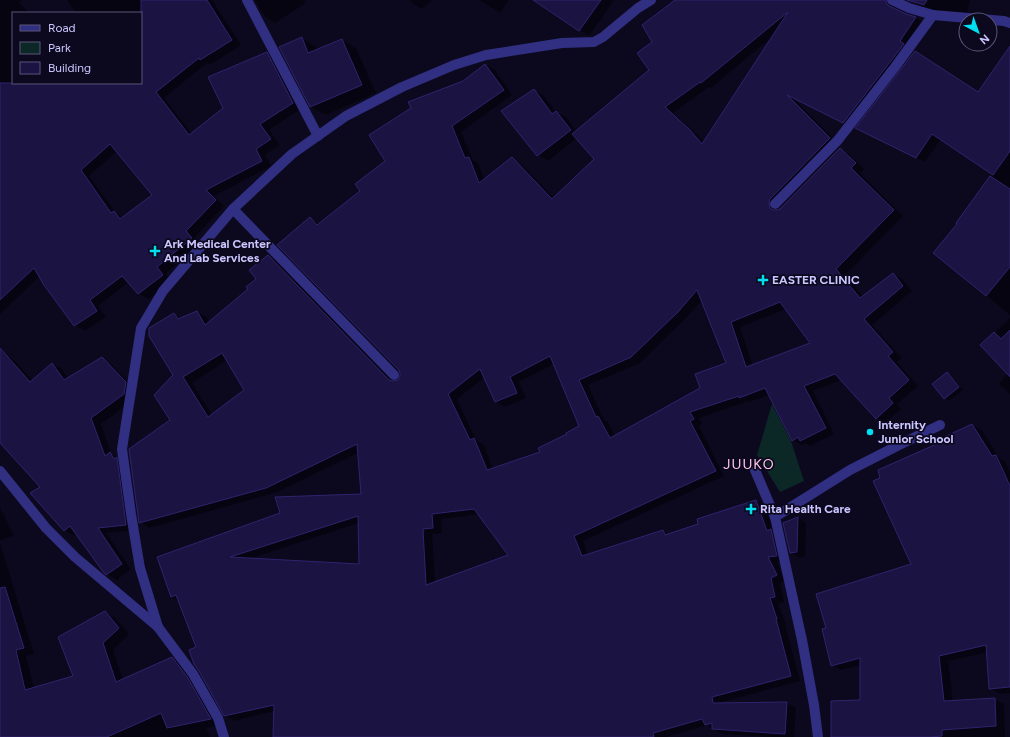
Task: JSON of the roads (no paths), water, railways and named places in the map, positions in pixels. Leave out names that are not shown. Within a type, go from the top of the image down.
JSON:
[{"type":"street","points":[[247,0],[318,136]]},
{"type":"street","points":[[158,627],[140,568],[122,450],[141,328],[164,291],[233,209],[292,154],[346,116],[402,87],[454,65],[486,55],[562,43],[594,42],[603,37],[638,8],[651,0]]},
{"type":"street","points":[[892,0],[909,8],[933,15],[1010,22]]},
{"type":"street","points":[[775,204],[838,140],[895,67],[933,15]]},
{"type":"street","points":[[233,209],[394,375]]},
{"type":"street","points":[[775,517],[850,470],[940,425]]},
{"type":"street","points":[[755,470],[775,517],[802,640],[814,705],[818,737]]},
{"type":"street","points":[[0,471],[46,528],[70,552],[158,627],[193,674],[218,718],[224,737]]},
{"type":"place","name":"Ark Medical Center And Lab Services","points":[[155,251]]},
{"type":"place","name":"EASTER CLINIC","points":[[763,280]]},
{"type":"place","name":"Internity Junior School","points":[[870,432]]},
{"type":"place","name":"Rita Health Care","points":[[751,509]]},
{"type":"district","name":"JUUKO","points":[[749,464]]}]
